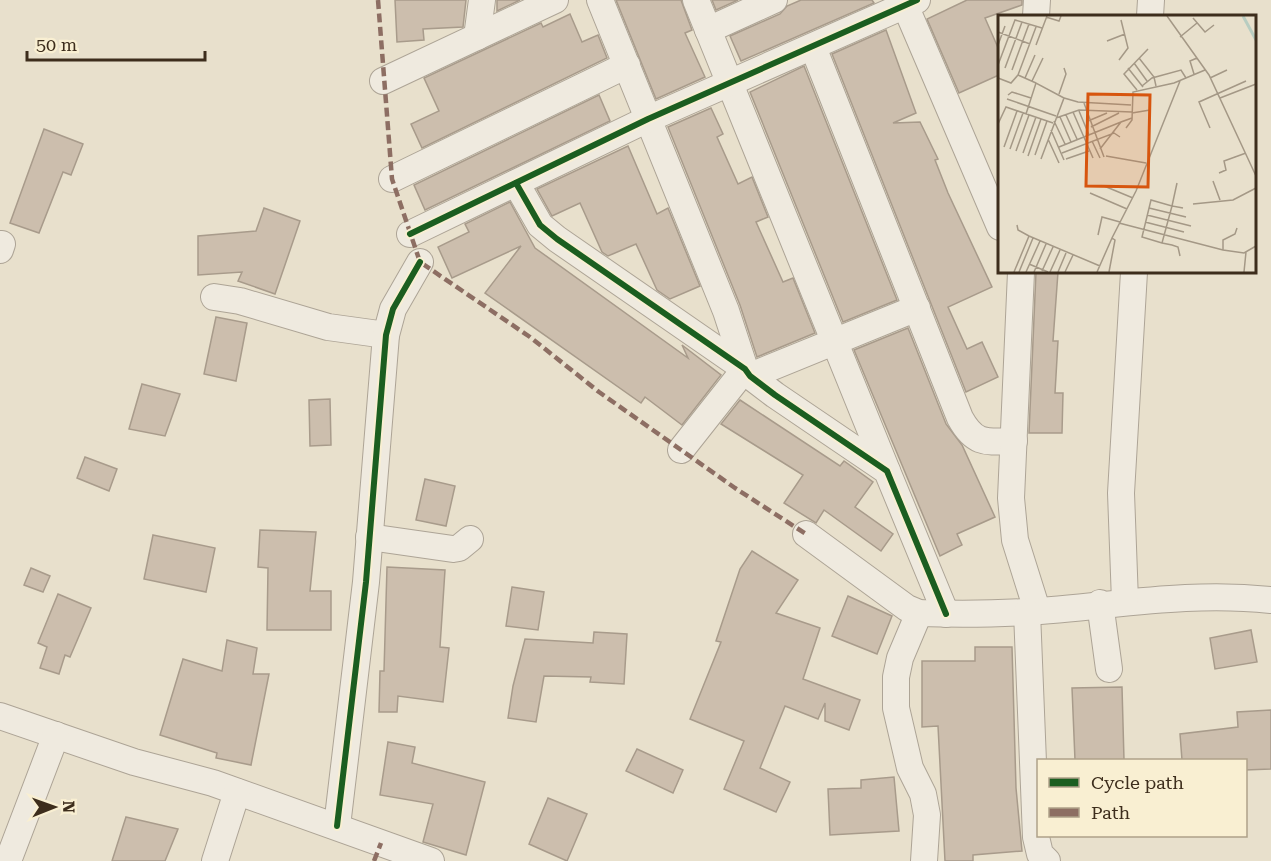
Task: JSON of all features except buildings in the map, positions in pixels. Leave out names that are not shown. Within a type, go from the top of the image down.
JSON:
[{"type":"street","points":[[477,37],[483,0]]},
{"type":"street","points":[[383,81],[555,0]]},
{"type":"street","points":[[600,0],[726,311],[748,373]]},
{"type":"street","points":[[696,0],[946,614]]},
{"type":"street","points":[[708,30],[774,0]]},
{"type":"street","points":[[1036,15],[1037,0]]},
{"type":"street","points":[[1150,15],[1151,0]]},
{"type":"street","points":[[410,234],[648,119],[911,3],[998,225]]},
{"type":"street","points":[[813,47],[967,430],[985,442],[1014,441]]},
{"type":"street","points":[[392,179],[627,65]]},
{"type":"street","points":[[516,183],[530,211],[548,232],[887,471]]},
{"type":"street","points":[[337,825],[356,676],[386,335],[393,309],[420,262]]},
{"type":"street","points":[[1020,273],[1011,498],[1015,540],[1032,611],[1036,837],[1040,854],[1047,861]]},
{"type":"street","points":[[1125,601],[1121,493],[1134,273]]},
{"type":"street","points":[[214,297],[240,301],[328,327],[386,335]]},
{"type":"street","points":[[681,450],[748,373],[835,343],[917,308]]},
{"type":"street","points":[[806,534],[907,608],[919,613],[1032,611],[1125,601],[1231,596],[1271,600]]},
{"type":"street","points":[[369,537],[453,549],[459,548],[470,539]]},
{"type":"street","points":[[1100,603],[1109,669]]},
{"type":"street","points":[[919,613],[900,658],[896,677],[896,708],[910,768],[923,794],[927,815],[924,861]]},
{"type":"street","points":[[0,716],[135,762],[213,783],[337,825],[431,861]]},
{"type":"street","points":[[8,861],[56,735]]},
{"type":"street","points":[[215,861],[237,792]]},
{"type":"marked path","points":[[378,0],[392,179],[420,262],[530,337],[599,392],[735,488],[806,534]]},
{"type":"marked path","points":[[374,861],[381,843]]},
{"type":"cycle path","points":[[410,234],[648,119],[917,0]]},
{"type":"cycle path","points":[[516,183],[540,225],[557,239],[745,369],[750,376],[775,395],[887,471],[946,614]]},
{"type":"cycle path","points":[[337,826],[366,582],[386,335],[393,309],[420,262]]}]
